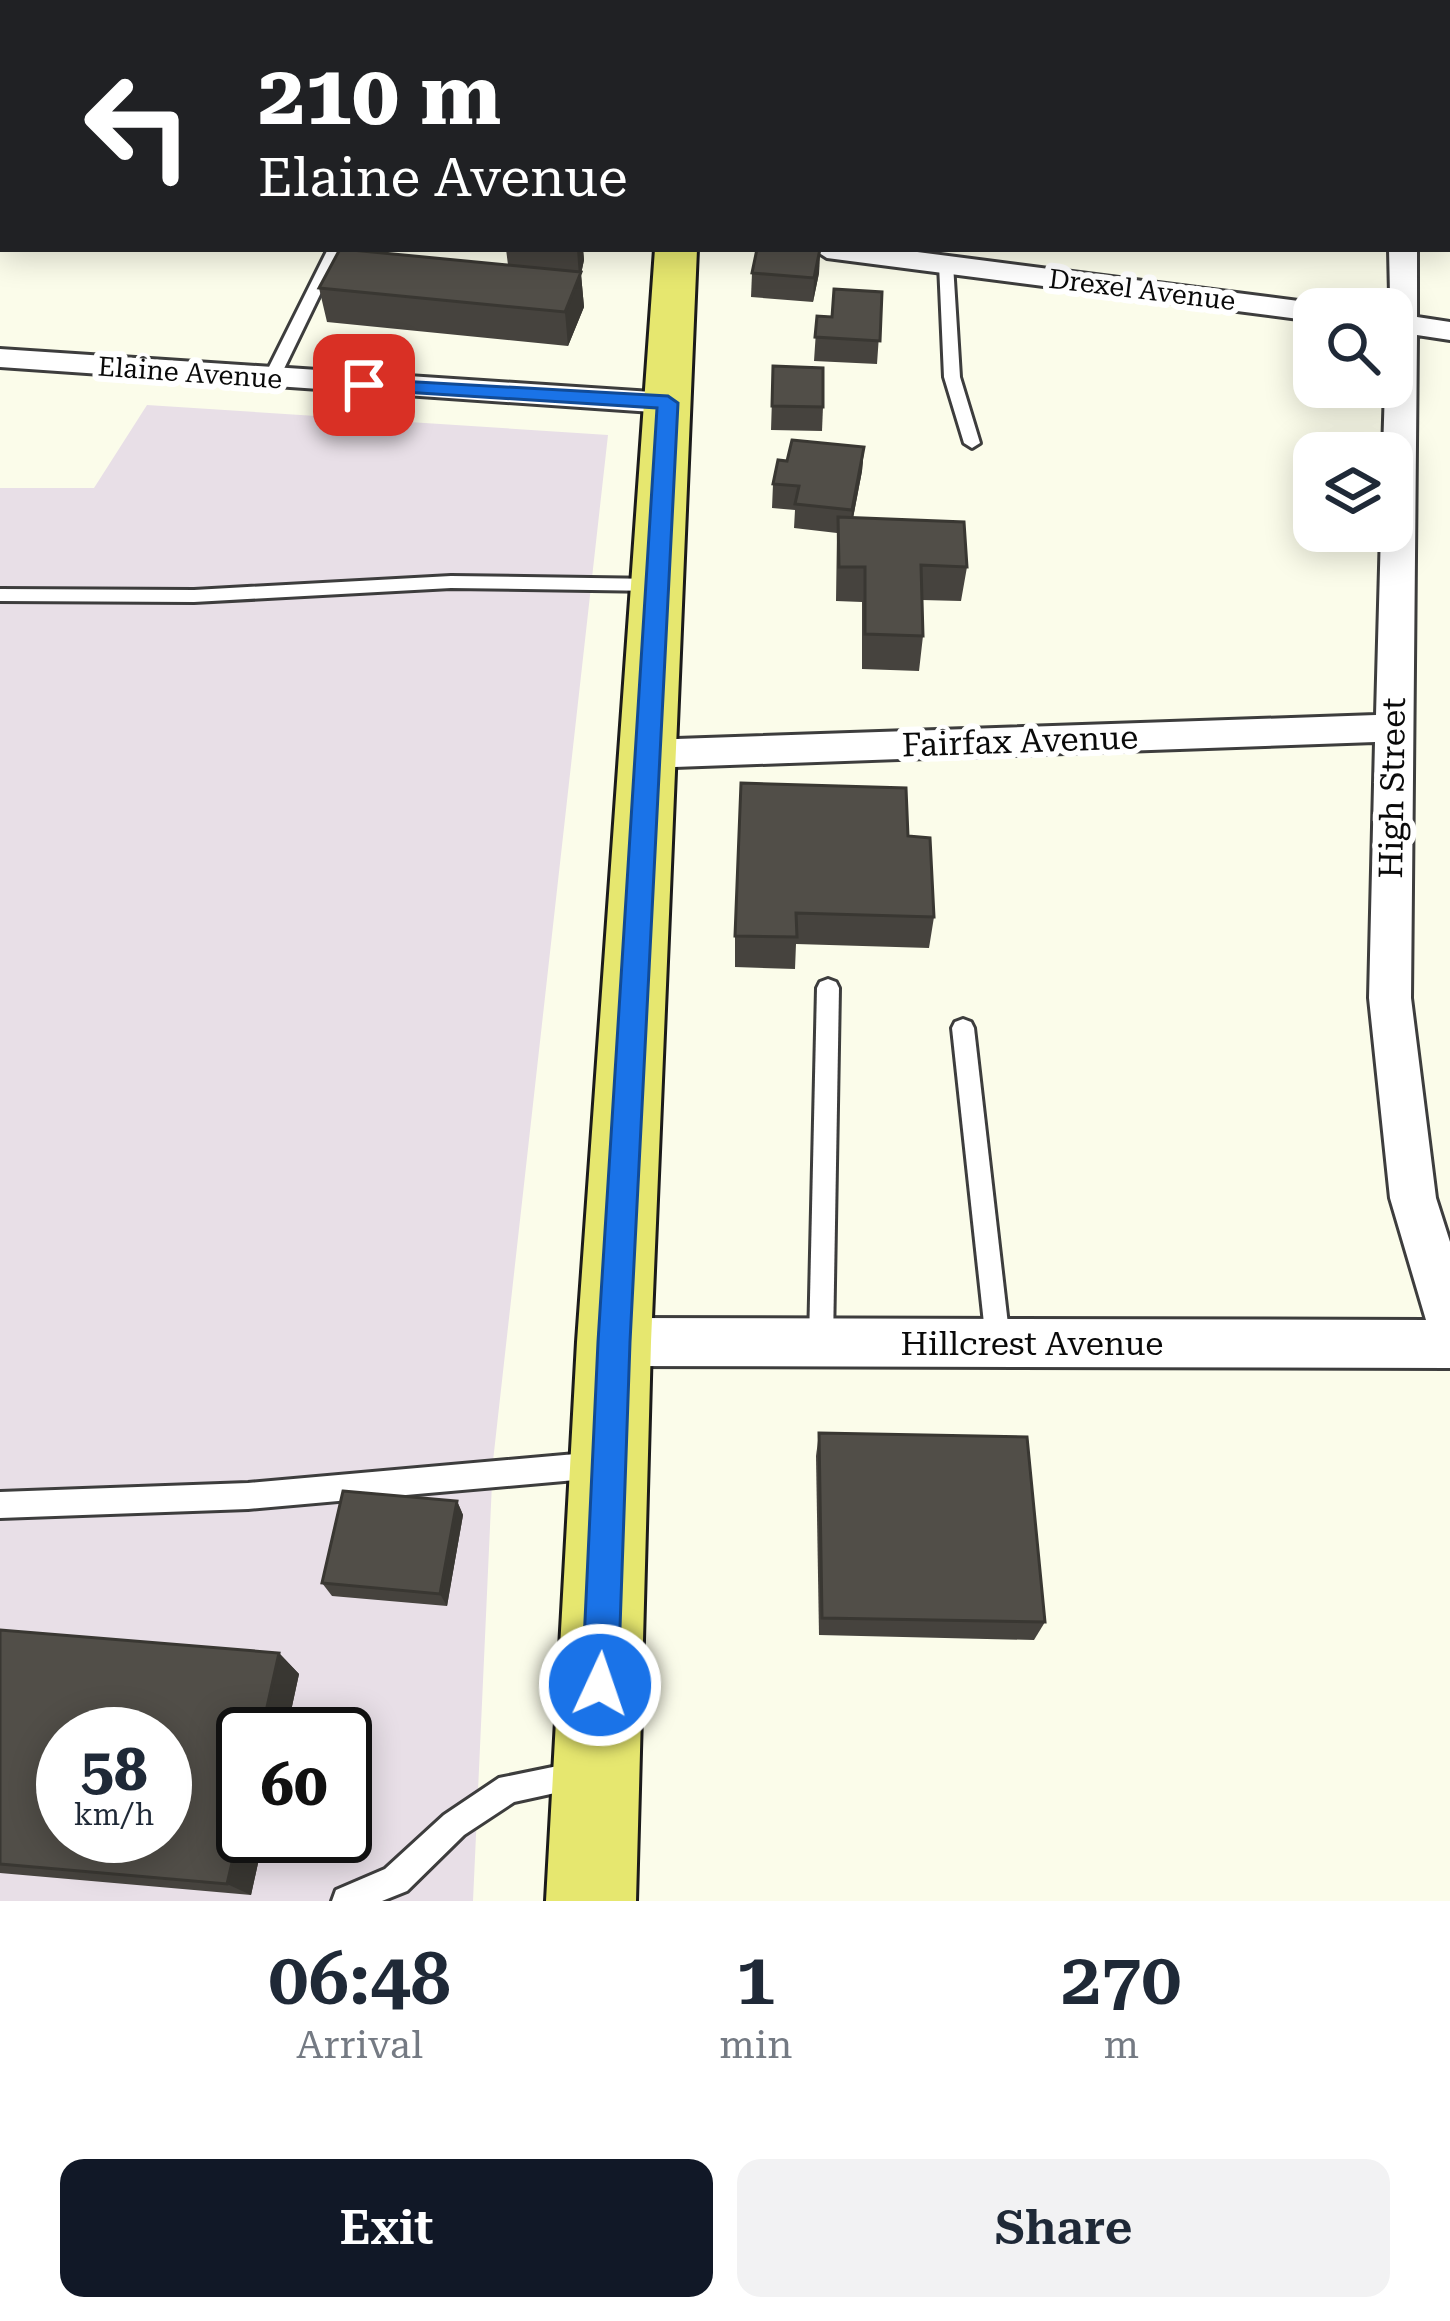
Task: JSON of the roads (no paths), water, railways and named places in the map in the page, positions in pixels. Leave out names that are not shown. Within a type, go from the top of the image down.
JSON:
[{"type":"main road","points":[[592,1901],[614,1342],[676,252]]},
{"type":"street","name":"Drexel Avenue","points":[[849,252],[1293,310]]},
{"type":"street","name":"High Street","points":[[1399,288],[1403,252]]},
{"type":"street","points":[[1413,326],[1450,332]]},
{"type":"street","name":"Elaine Avenue","points":[[0,358],[668,403]]},
{"type":"street","name":"High Street","points":[[1395,408],[1390,998],[1413,1198],[1450,1321]]},
{"type":"street","name":"Fairfax Avenue","points":[[647,754],[1393,728]]},
{"type":"street","name":"Hillcrest Avenue","points":[[614,1342],[1450,1344]]},
{"type":"lane","points":[[271,379],[334,252]]},
{"type":"lane","points":[[946,265],[952,377],[972,443]]},
{"type":"lane","points":[[0,595],[194,596],[451,582],[657,585]]},
{"type":"lane","points":[[820,1342],[828,988]]},
{"type":"lane","points":[[963,1028],[998,1342]]},
{"type":"lane","points":[[0,1505],[248,1496],[610,1464]]},
{"type":"lane","points":[[346,1901],[397,1880],[454,1825],[509,1788],[597,1773]]}]
